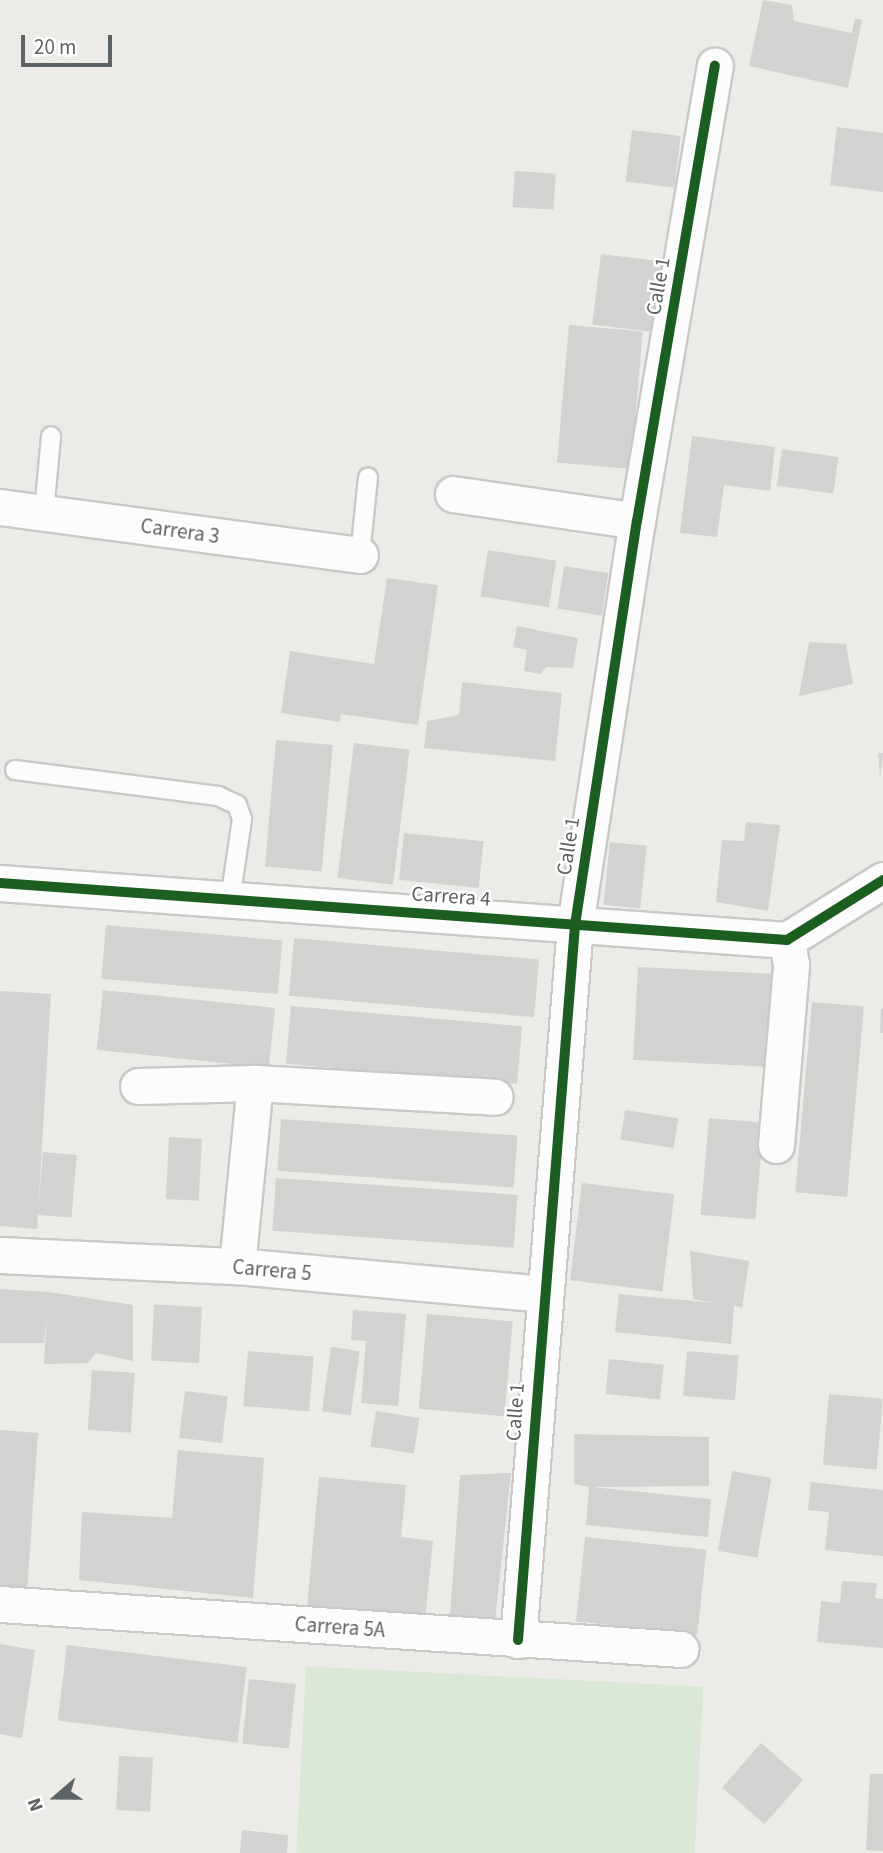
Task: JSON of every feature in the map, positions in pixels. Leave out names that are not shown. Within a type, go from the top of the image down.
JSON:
[{"type":"street","name":"Calle 1","points":[[518,1640],[543,1294],[575,925],[637,521],[715,66]]},
{"type":"street","points":[[453,494],[637,521]]},
{"type":"street","name":"Carrera 3","points":[[0,506],[360,555]]},
{"type":"street","points":[[776,1145],[791,965],[787,940],[883,880]]},
{"type":"street","name":"Carrera 4","points":[[0,883],[787,940]]},
{"type":"street","points":[[237,1266],[255,1083]]},
{"type":"street","points":[[138,1086],[255,1083],[495,1097]]},
{"type":"street","name":"Carrera 5","points":[[0,1255],[237,1266],[543,1294]]},
{"type":"street","name":"Carrera 5A","points":[[0,1604],[681,1649]]},
{"type":"lane","points":[[44,512],[51,436]]},
{"type":"lane","points":[[360,555],[368,477]]},
{"type":"lane","points":[[15,770],[218,796],[237,805],[242,819],[230,900]]},
{"type":"green space","points":[[306,1666],[703,1687],[695,1853],[296,1853]]},
{"type":"building","points":[[763,0],[792,5],[794,21],[852,33],[855,18],[862,20],[848,88],[749,66]]},
{"type":"building","points":[[837,127],[883,133],[883,192],[830,185]]},
{"type":"building","points":[[632,130],[681,136],[674,188],[626,182]]},
{"type":"building","points":[[515,171],[556,174],[553,210],[512,207]]},
{"type":"building","points":[[601,254],[663,262],[654,332],[592,324]]},
{"type":"building","points":[[569,325],[643,331],[631,469],[557,462]]},
{"type":"building","points":[[692,436],[775,447],[770,491],[724,485],[717,537],[680,533]]},
{"type":"building","points":[[782,449],[838,457],[833,494],[777,486]]},
{"type":"building","points":[[488,550],[556,561],[549,607],[481,596]]},
{"type":"building","points":[[564,566],[608,573],[602,616],[557,608]]},
{"type":"building","points":[[387,578],[438,585],[418,725],[341,714],[340,722],[281,713],[290,651],[374,664]]},
{"type":"building","points":[[517,626],[578,638],[573,668],[547,667],[540,674],[524,671],[527,650],[513,647]]},
{"type":"building","points":[[809,642],[846,644],[853,684],[799,696]]},
{"type":"building","points":[[462,682],[562,693],[555,761],[424,748],[427,721],[459,715]]},
{"type":"building","points":[[276,740],[333,745],[322,871],[265,867]]},
{"type":"building","points":[[354,743],[410,750],[393,885],[337,878]]},
{"type":"building","points":[[878,753],[883,753],[880,778]]},
{"type":"building","points":[[746,822],[780,825],[768,911],[716,902],[722,840],[744,841]]},
{"type":"building","points":[[404,833],[484,841],[479,888],[399,880]]},
{"type":"building","points":[[610,842],[647,846],[640,909],[603,905]]},
{"type":"building","points":[[106,925],[282,940],[278,994],[101,979]]},
{"type":"building","points":[[294,938],[539,959],[534,1017],[289,996]]},
{"type":"building","points":[[638,967],[773,974],[768,1067],[633,1060]]},
{"type":"building","points":[[103,990],[275,1008],[269,1068],[97,1050]]},
{"type":"building","points":[[0,991],[51,994],[37,1229],[0,1226]]},
{"type":"building","points":[[812,1002],[864,1007],[847,1197],[795,1192]]},
{"type":"building","points":[[291,1006],[522,1026],[517,1084],[286,1064]]},
{"type":"building","points":[[881,1008],[883,1009],[883,1033],[880,1033]]},
{"type":"building","points":[[625,1110],[678,1118],[674,1148],[620,1140]]},
{"type":"building","points":[[709,1118],[764,1123],[755,1219],[701,1215]]},
{"type":"building","points":[[281,1119],[517,1136],[514,1187],[277,1171]]},
{"type":"building","points":[[169,1137],[202,1139],[199,1201],[166,1199]]},
{"type":"building","points":[[43,1152],[77,1155],[71,1218],[38,1215]]},
{"type":"building","points":[[276,1178],[517,1195],[514,1248],[272,1231]]},
{"type":"building","points":[[582,1183],[674,1194],[662,1292],[570,1280]]},
{"type":"building","points":[[690,1251],[749,1261],[742,1308],[734,1305],[731,1344],[615,1332],[619,1294],[714,1303],[693,1299]]},
{"type":"building","points":[[0,1289],[49,1292],[133,1305],[133,1361],[96,1353],[88,1363],[44,1364],[47,1315],[44,1343],[0,1343]]},
{"type":"building","points":[[154,1304],[202,1307],[199,1363],[151,1360]]},
{"type":"building","points":[[353,1310],[406,1314],[398,1406],[361,1403],[366,1341],[351,1340]]},
{"type":"building","points":[[427,1314],[513,1321],[504,1416],[419,1409]]},
{"type":"building","points":[[331,1347],[360,1351],[351,1415],[322,1411]]},
{"type":"building","points":[[248,1351],[314,1357],[309,1412],[243,1406]]},
{"type":"building","points":[[687,1351],[739,1356],[735,1400],[683,1396]]},
{"type":"building","points":[[609,1359],[664,1365],[660,1400],[605,1394]]},
{"type":"building","points":[[92,1370],[135,1373],[131,1433],[88,1430]]},
{"type":"building","points":[[185,1391],[228,1396],[222,1443],[179,1438]]},
{"type":"building","points":[[829,1394],[883,1399],[877,1469],[823,1465]]},
{"type":"building","points":[[376,1411],[419,1418],[414,1453],[370,1447]]},
{"type":"building","points":[[0,1430],[38,1433],[27,1592],[0,1590]]},
{"type":"building","points":[[574,1434],[709,1437],[709,1486],[592,1487],[711,1499],[708,1537],[586,1525],[589,1487],[574,1484]]},
{"type":"building","points":[[178,1450],[264,1458],[253,1598],[79,1580],[82,1512],[172,1518]]},
{"type":"building","points":[[732,1471],[771,1478],[757,1558],[718,1551]]},
{"type":"building","points":[[511,1473],[494,1630],[450,1616],[460,1475]]},
{"type":"building","points":[[319,1477],[406,1485],[401,1537],[433,1541],[425,1620],[307,1608]]},
{"type":"building","points":[[811,1482],[883,1490],[883,1556],[825,1550],[829,1512],[808,1510]]},
{"type":"building","points":[[585,1537],[706,1550],[697,1634],[576,1622]]},
{"type":"building","points":[[842,1581],[877,1583],[875,1598],[883,1599],[883,1648],[817,1642],[821,1601],[840,1603]]},
{"type":"building","points":[[0,1644],[35,1650],[22,1738],[0,1734]]},
{"type":"building","points":[[67,1645],[247,1667],[237,1742],[58,1720]]},
{"type":"building","points":[[249,1679],[296,1684],[289,1749],[242,1744]]},
{"type":"building","points":[[761,1743],[803,1780],[765,1824],[722,1788]]},
{"type":"building","points":[[119,1756],[153,1758],[150,1812],[116,1810]]},
{"type":"building","points":[[870,1774],[883,1774],[883,1851],[866,1850]]},
{"type":"building","points":[[242,1830],[288,1835],[287,1853],[240,1853]]},
{"type":"cycle path","points":[[518,1640],[575,925],[637,521],[715,66]]},
{"type":"cycle path","points":[[0,883],[787,940],[883,880]]}]
